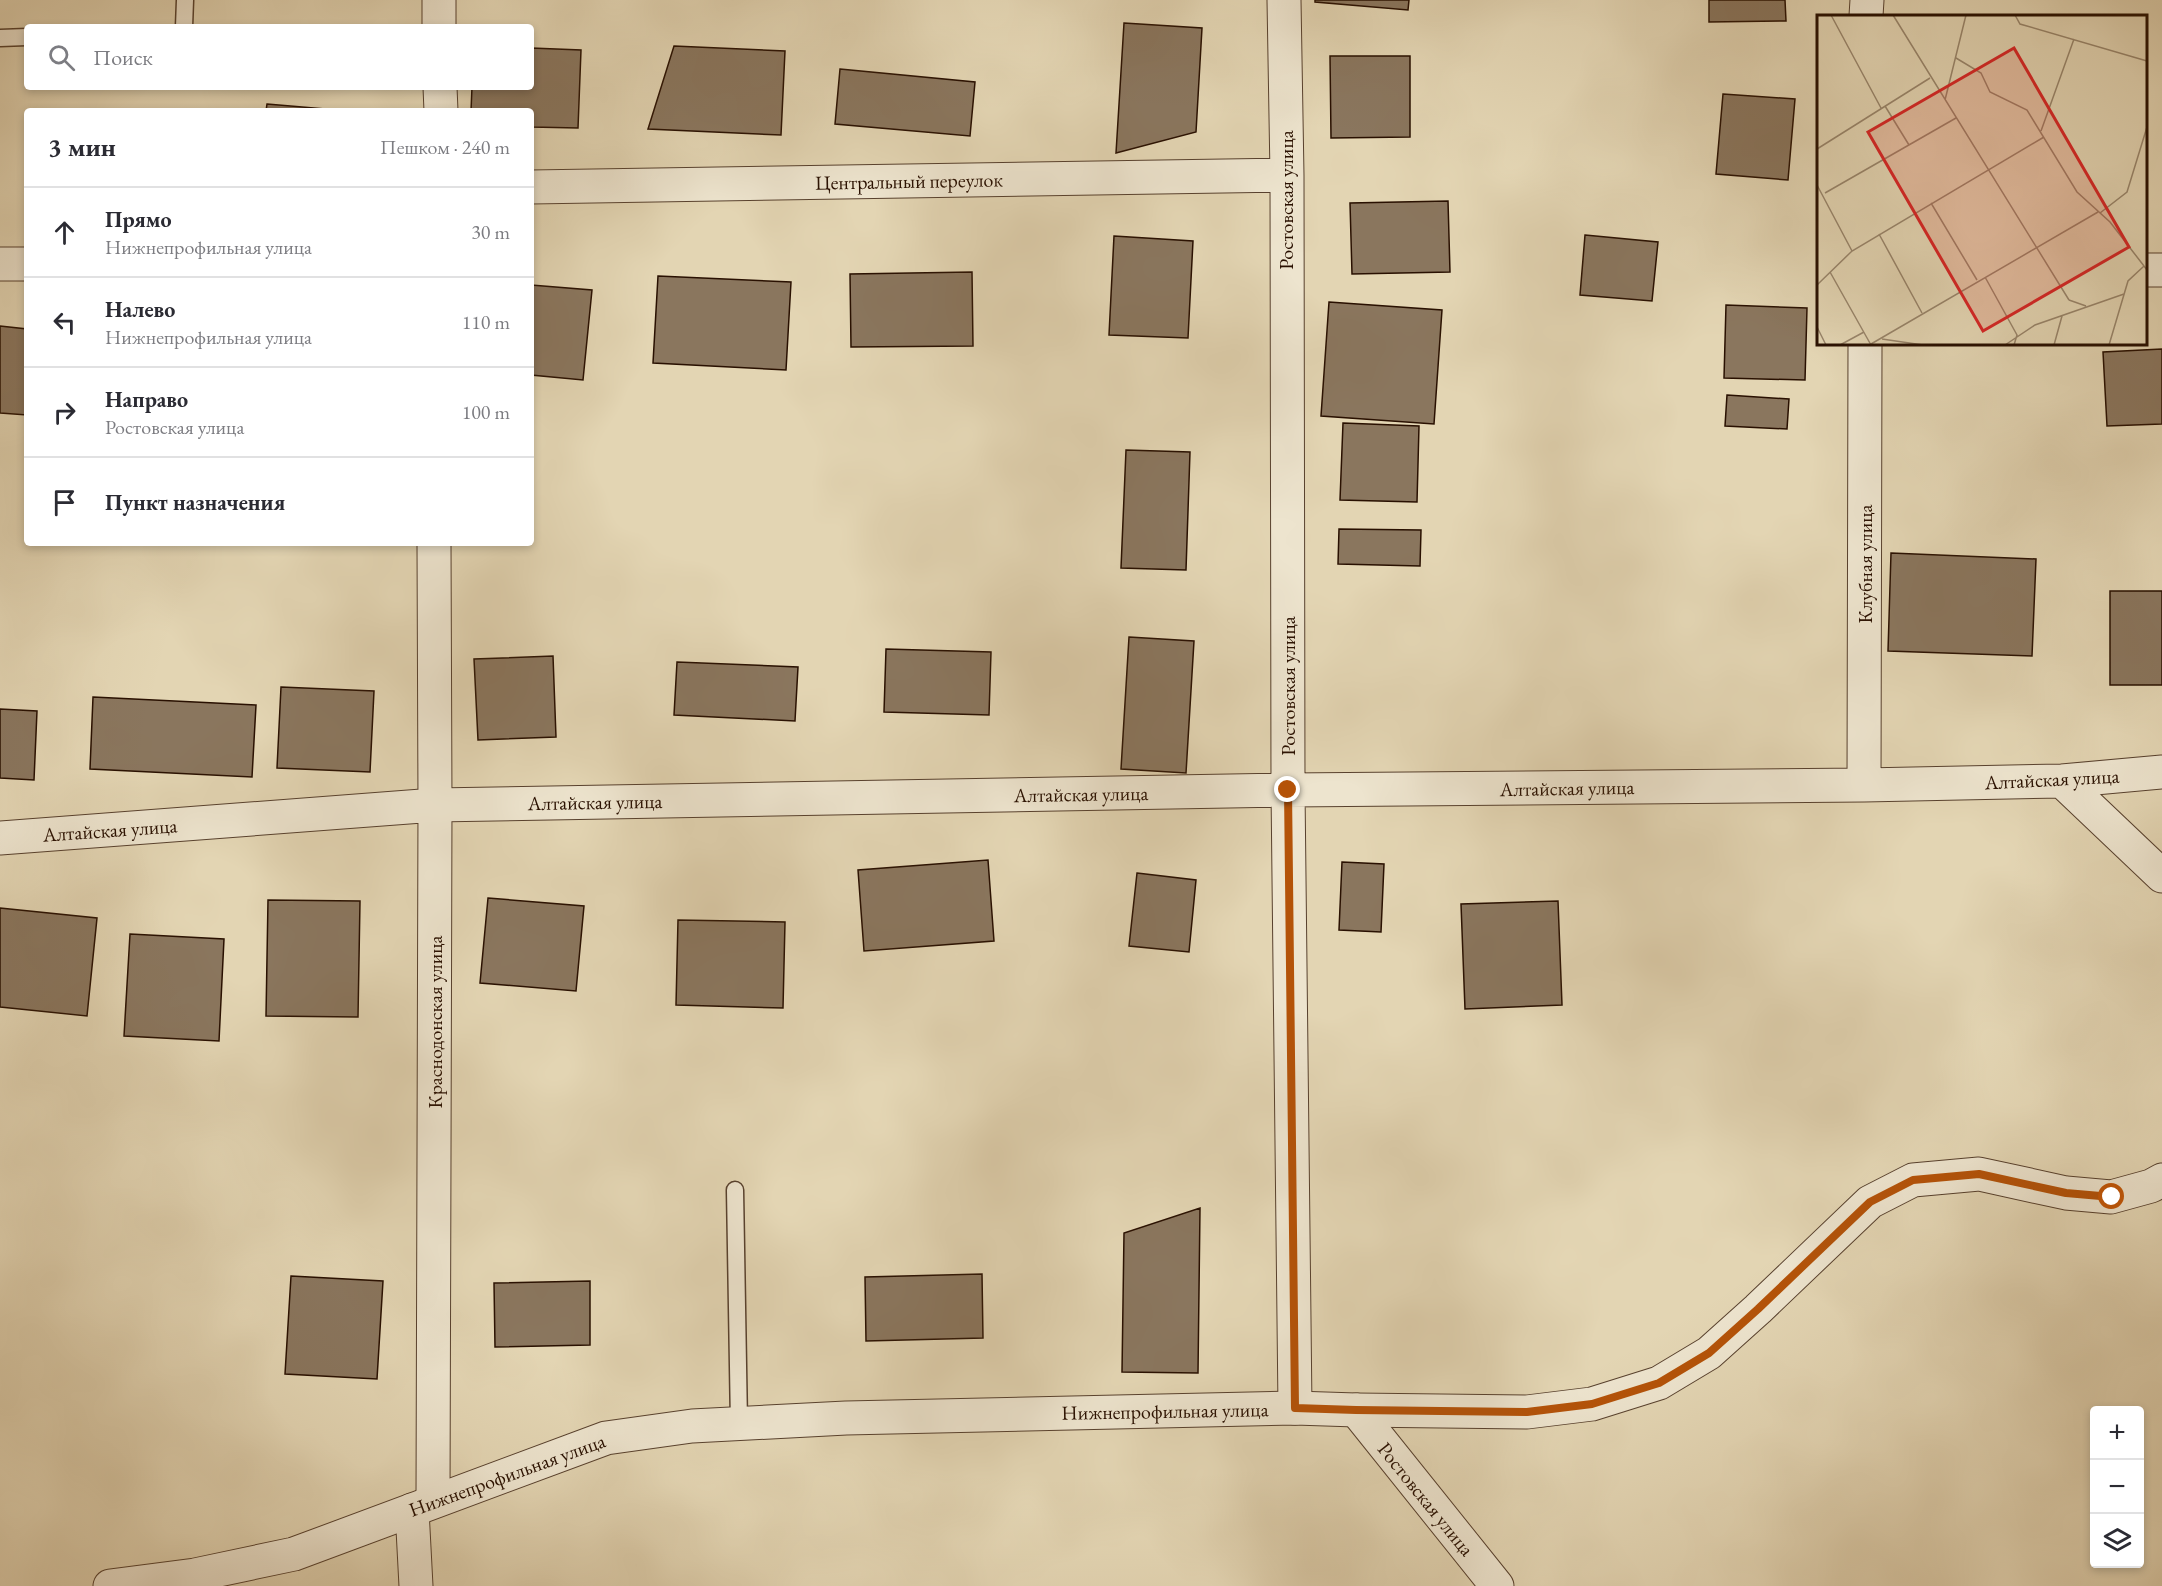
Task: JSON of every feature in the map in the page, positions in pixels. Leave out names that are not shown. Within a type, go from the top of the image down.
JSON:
[{"type":"street","points":[[439,0],[439,24]]},
{"type":"street","name":"Ростовская улица","points":[[1284,0],[1287,175],[1288,790],[1295,1408]]},
{"type":"street","points":[[1866,15],[1867,0]]},
{"type":"street","points":[[440,90],[441,108]]},
{"type":"street","name":"Центральный переулок","points":[[534,187],[1287,175]]},
{"type":"street","points":[[0,264],[24,264]]},
{"type":"street","name":"Клубная улица","points":[[1864,784],[1865,345]]},
{"type":"street","name":"Краснодонская улица","points":[[416,1586],[422,1505],[435,805],[434,546]]},
{"type":"street","name":"Алтайская улица","points":[[0,838],[435,805],[1288,790],[1864,784],[2062,780],[2162,772]]},
{"type":"street","points":[[2062,780],[2160,870]]},
{"type":"street","name":"Нижнепрофильная улица","points":[[110,1586],[195,1575],[294,1554],[606,1438],[692,1426],[846,1418],[1295,1408],[1527,1412],[1592,1404],[1659,1383],[1709,1353],[1870,1202],[1913,1180],[1979,1174],[2066,1193],[2112,1197],[2151,1186],[2162,1180]]},
{"type":"street","name":"Ростовская улица","points":[[1356,1410],[1497,1586]]},
{"type":"lane","points":[[184,24],[185,0]]},
{"type":"lane","points":[[0,38],[24,37]]},
{"type":"lane","points":[[735,1190],[740,1424]]},
{"type":"building","points":[[1315,0],[1409,0],[1408,10],[1315,2]]},
{"type":"building","points":[[1709,0],[1785,0],[1786,21],[1709,22]]},
{"type":"building","points":[[1124,23],[1202,28],[1196,132],[1116,153]]},
{"type":"building","points":[[674,46],[785,51],[781,135],[648,129]]},
{"type":"building","points":[[534,48],[581,50],[578,128],[534,127],[534,108],[471,108],[472,90],[534,90]]},
{"type":"building","points":[[1330,56],[1410,56],[1410,137],[1331,138]]},
{"type":"building","points":[[840,69],[975,82],[970,136],[835,124]]},
{"type":"building","points":[[1723,94],[1795,99],[1788,180],[1716,174]]},
{"type":"building","points":[[267,104],[314,108],[266,108]]},
{"type":"building","points":[[1448,201],[1450,272],[1352,274],[1350,203]]},
{"type":"building","points":[[1585,235],[1658,242],[1652,301],[1580,295]]},
{"type":"building","points":[[1114,236],[1193,241],[1188,338],[1109,335]]},
{"type":"building","points":[[972,272],[973,346],[851,347],[850,274]]},
{"type":"building","points":[[658,276],[791,282],[786,370],[653,363]]},
{"type":"building","points":[[534,285],[592,290],[583,380],[534,375]]},
{"type":"building","points":[[1329,302],[1442,310],[1434,424],[1321,416]]},
{"type":"building","points":[[1726,305],[1807,308],[1805,380],[1724,378]]},
{"type":"building","points":[[0,326],[24,329],[24,415],[0,413]]},
{"type":"building","points":[[2162,349],[2162,424],[2107,426],[2103,352]]},
{"type":"building","points":[[1727,395],[1789,399],[1787,429],[1725,426]]},
{"type":"building","points":[[1343,423],[1419,426],[1417,502],[1340,500]]},
{"type":"building","points":[[1126,450],[1190,452],[1186,570],[1121,568]]},
{"type":"building","points":[[1339,529],[1421,530],[1420,566],[1338,564]]},
{"type":"building","points":[[1891,553],[2036,559],[2032,656],[1888,651]]},
{"type":"building","points":[[2110,591],[2162,591],[2162,685],[2110,685]]},
{"type":"building","points":[[1129,637],[1194,641],[1186,773],[1121,769]]},
{"type":"building","points":[[886,649],[991,652],[989,715],[884,712]]},
{"type":"building","points":[[553,656],[556,737],[478,740],[474,659]]},
{"type":"building","points":[[677,662],[798,667],[795,721],[674,715]]},
{"type":"building","points":[[281,687],[374,691],[370,772],[277,768]]},
{"type":"building","points":[[93,697],[256,705],[252,777],[90,769]]},
{"type":"building","points":[[0,709],[37,711],[34,780],[0,778]]},
{"type":"building","points":[[988,860],[994,941],[864,951],[858,870]]},
{"type":"building","points":[[1342,862],[1384,864],[1381,932],[1339,930]]},
{"type":"building","points":[[1137,873],[1196,880],[1189,952],[1129,946]]},
{"type":"building","points":[[488,898],[584,906],[576,991],[480,983]]},
{"type":"building","points":[[268,900],[360,901],[358,1017],[266,1016]]},
{"type":"building","points":[[1558,901],[1562,1005],[1465,1009],[1461,904]]},
{"type":"building","points":[[0,908],[97,918],[87,1016],[0,1007]]},
{"type":"building","points":[[678,920],[785,922],[783,1008],[676,1005]]},
{"type":"building","points":[[130,934],[224,939],[219,1041],[124,1036]]},
{"type":"building","points":[[1200,1208],[1198,1373],[1122,1372],[1124,1233]]},
{"type":"building","points":[[982,1274],[983,1338],[866,1341],[865,1277]]},
{"type":"building","points":[[291,1276],[383,1281],[377,1379],[285,1374]]},
{"type":"building","points":[[590,1281],[590,1345],[495,1347],[494,1283]]},
{"type":"route","points":[[1288,790],[1295,1408],[1527,1412],[1592,1404],[1659,1383],[1709,1353],[1870,1202],[1913,1180],[1979,1174],[2066,1193],[2112,1197]]}]
